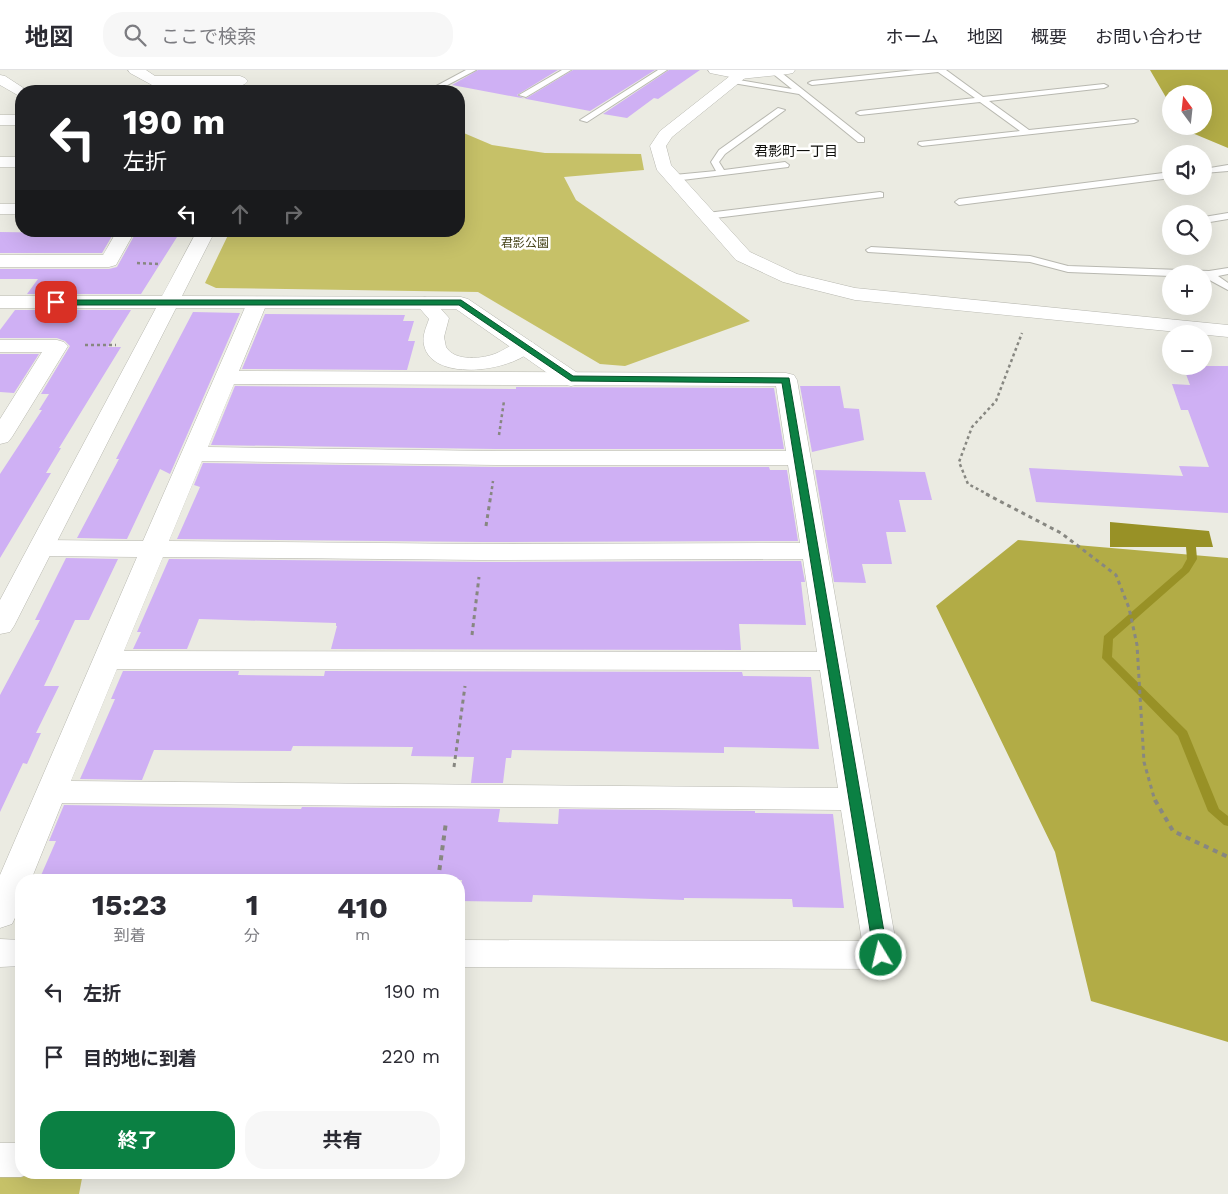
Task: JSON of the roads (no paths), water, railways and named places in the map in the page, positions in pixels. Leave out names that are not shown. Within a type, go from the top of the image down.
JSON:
[{"type":"street","points":[[135,70],[152,80],[208,75],[240,81]]},
{"type":"street","points":[[715,70],[737,78],[781,71]]},
{"type":"street","points":[[737,78],[666,134],[658,146],[663,166],[743,256],[790,278],[855,294],[1228,331]]},
{"type":"street","points":[[0,120],[15,120]]},
{"type":"street","points":[[0,162],[15,162]]},
{"type":"street","points":[[0,208],[15,208]]},
{"type":"street","points":[[0,261],[109,261],[123,237]]},
{"type":"street","points":[[0,626],[203,237]]},
{"type":"street","points":[[0,302],[461,303],[571,379]]},
{"type":"street","points":[[18,874],[108,660],[151,550],[194,454],[257,303]]},
{"type":"street","points":[[425,303],[439,318],[434,338],[438,352],[447,361],[470,364],[498,360],[524,346]]},
{"type":"street","points":[[0,346],[57,346],[8,412],[0,437]]},
{"type":"street","points":[[226,376],[786,380],[881,955],[465,954]]},
{"type":"street","points":[[194,454],[496,458],[799,458]]},
{"type":"street","points":[[42,548],[482,552],[814,551]]},
{"type":"street","points":[[108,660],[832,661]]},
{"type":"street","points":[[52,792],[856,799]]},
{"type":"street","points":[[0,916],[15,880]]},
{"type":"street","points":[[0,953],[15,953]]},
{"type":"street","points":[[0,1160],[15,1160]]},
{"type":"lane","points":[[443,85],[472,70]]},
{"type":"lane","points":[[523,96],[567,70]]},
{"type":"lane","points":[[584,120],[663,70]]},
{"type":"lane","points":[[812,83],[830,78],[936,70]]},
{"type":"lane","points":[[941,70],[1027,132]]},
{"type":"lane","points":[[781,71],[801,92],[861,140]]},
{"type":"lane","points":[[737,78],[801,92]]},
{"type":"lane","points":[[860,113],[1104,86]]},
{"type":"lane","points":[[721,172],[715,162],[722,152],[781,110]]},
{"type":"lane","points":[[922,144],[1134,121]]},
{"type":"lane","points":[[674,178],[784,165]]},
{"type":"lane","points":[[1212,170],[1228,168]]},
{"type":"lane","points":[[959,202],[1162,177]]},
{"type":"lane","points":[[707,216],[880,195]]},
{"type":"lane","points":[[1212,219],[1228,216]]},
{"type":"lane","points":[[871,250],[1030,259],[1068,269],[1162,272]]},
{"type":"lane","points":[[1212,274],[1228,271]]},
{"type":"lane","points":[[1212,276],[1228,287]]},
{"type":"waterway","points":[[1191,547],[1192,559],[1186,570],[1108,638],[1107,658],[1183,734],[1214,811],[1228,822]]},
{"type":"district","name":"君影町一丁目","points":[[796,151]]},
{"type":"park label","name":"君影公園","points":[[525,243]]}]
